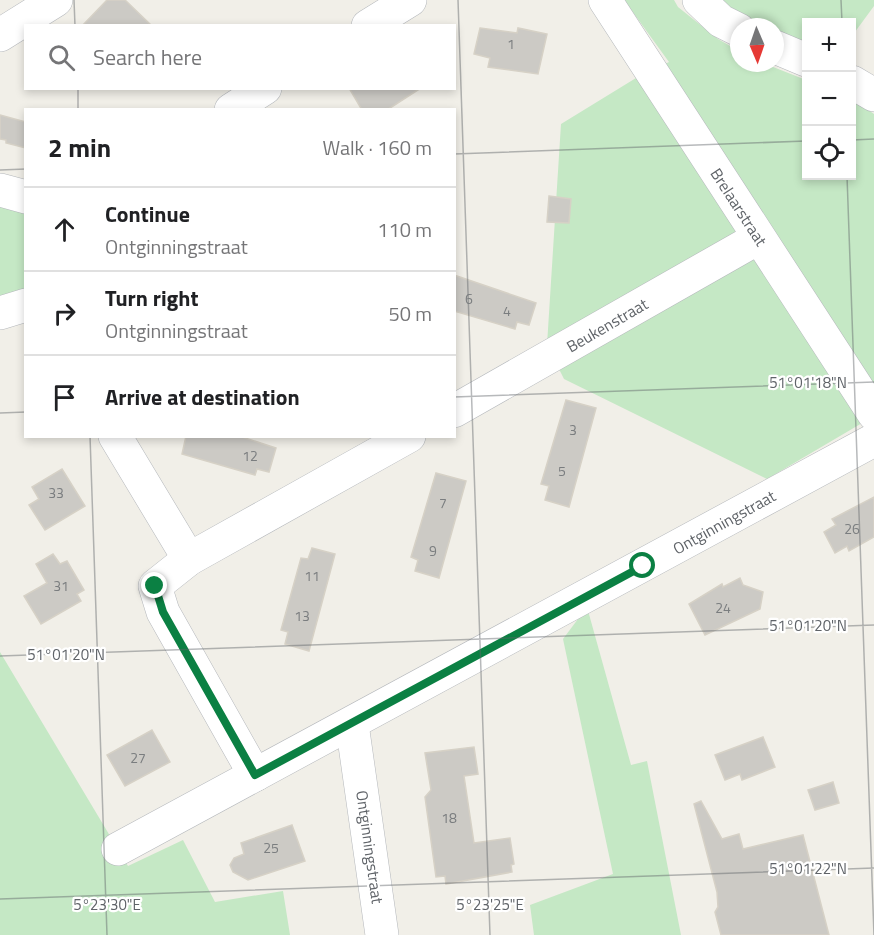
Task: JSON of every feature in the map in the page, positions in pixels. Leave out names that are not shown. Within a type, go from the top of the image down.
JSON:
[{"type":"street","points":[[0,34],[56,0]]},
{"type":"street","points":[[371,24],[410,0]]},
{"type":"street","name":"Brelaarstraat","points":[[605,0],[874,414]]},
{"type":"street","points":[[699,0],[721,21],[730,26]]},
{"type":"street","points":[[784,51],[802,58]]},
{"type":"street","points":[[856,84],[874,95]]},
{"type":"street","points":[[234,108],[262,90]]},
{"type":"street","points":[[0,190],[24,196]]},
{"type":"street","name":"Beukenstraat","points":[[456,410],[758,238]]},
{"type":"street","points":[[0,313],[24,306]]},
{"type":"street","points":[[116,438],[189,559]]},
{"type":"street","points":[[255,775],[163,612],[155,586],[189,559],[405,438]]},
{"type":"street","name":"Ontginningstraat","points":[[118,849],[874,440]]},
{"type":"street","name":"Ontginningstraat","points":[[352,724],[382,935]]},
{"type":"green space","points":[[624,0],[674,0],[678,7],[730,46],[730,72],[784,71],[802,78],[802,180],[856,180],[856,102],[874,114],[874,416],[767,479],[564,379],[547,345],[561,124],[636,78],[669,62]]},
{"type":"green space","points":[[721,0],[874,0],[874,6],[856,31],[856,18],[802,18],[802,44],[784,35],[784,18],[746,18]]},
{"type":"green space","points":[[0,206],[24,212],[24,298],[0,304]]},
{"type":"green space","points":[[587,607],[631,765],[647,761],[681,935],[534,935],[530,905],[613,874],[563,639]]},
{"type":"green space","points":[[0,652],[128,866],[183,840],[215,902],[283,891],[290,935],[0,935]]},
{"type":"building","points":[[107,0],[125,0],[150,24],[84,24]]},
{"type":"building","points":[[480,28],[517,33],[518,28],[547,34],[538,74],[488,67],[490,58],[474,54]]},
{"type":"building","points":[[350,90],[418,90],[390,108],[361,108]]},
{"type":"building","points":[[0,115],[24,121],[24,148],[0,139]]},
{"type":"building","points":[[549,196],[571,199],[569,223],[547,222]]},
{"type":"building","points":[[456,276],[536,303],[529,325],[517,322],[515,329],[456,312]]},
{"type":"building","points":[[566,400],[596,408],[569,507],[545,500],[549,486],[541,484]]},
{"type":"building","points":[[186,438],[245,438],[276,448],[269,472],[257,469],[255,475],[182,454]]},
{"type":"building","points":[[62,469],[85,506],[45,530],[29,505],[39,499],[32,487]]},
{"type":"building","points":[[436,473],[466,481],[439,578],[415,571],[418,560],[411,557]]},
{"type":"building","points":[[874,497],[874,537],[849,551],[847,546],[835,553],[824,532],[836,525],[832,519]]},
{"type":"building","points":[[312,548],[335,554],[309,651],[285,644],[288,632],[281,630],[301,558],[308,559]]},
{"type":"building","points":[[53,554],[60,564],[67,561],[84,590],[77,594],[81,601],[41,624],[24,596],[47,583],[36,564]]},
{"type":"building","points":[[740,578],[743,585],[763,592],[760,609],[705,635],[689,604],[722,584],[723,587]]},
{"type":"building","points":[[152,730],[170,762],[125,786],[107,755]]},
{"type":"building","points":[[763,737],[775,767],[742,780],[740,774],[725,780],[715,755]]},
{"type":"building","points":[[474,747],[478,774],[464,776],[474,843],[510,838],[514,864],[511,865],[512,872],[446,884],[445,876],[436,877],[425,797],[431,790],[425,753]]},
{"type":"building","points":[[833,782],[839,803],[815,810],[808,790]]},
{"type":"building","points":[[701,801],[722,839],[739,834],[743,849],[803,835],[829,935],[721,935],[715,912],[718,907],[717,892],[694,804]]},
{"type":"building","points":[[292,825],[305,861],[248,880],[233,872],[230,865],[234,858],[244,854],[241,843]]},
{"type":"route","points":[[155,586],[163,612],[255,775],[643,566]]}]
